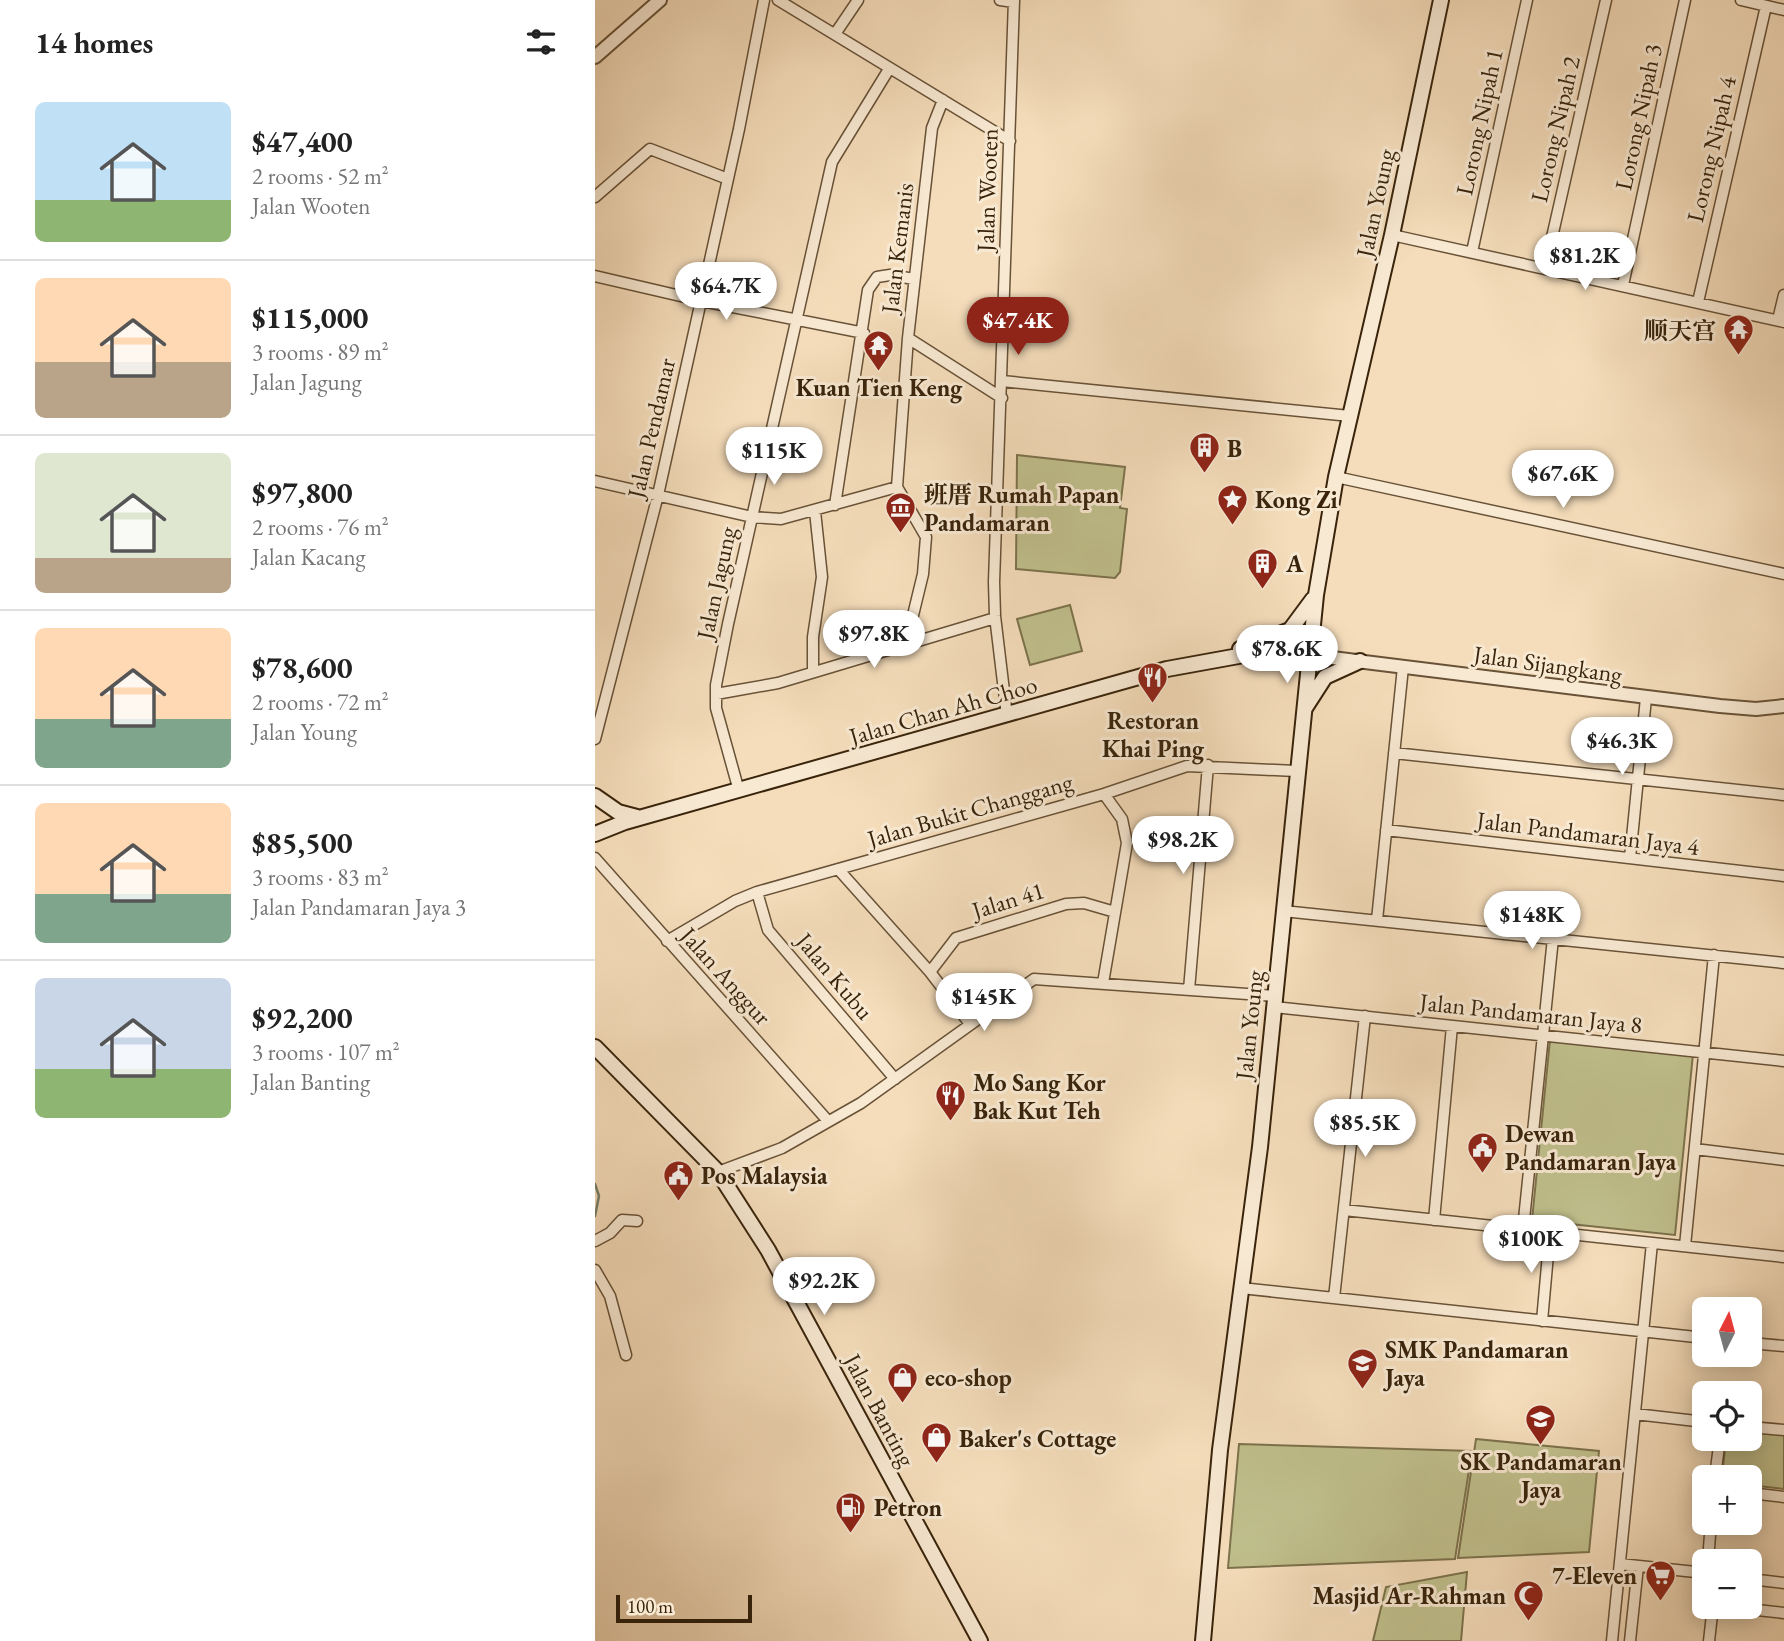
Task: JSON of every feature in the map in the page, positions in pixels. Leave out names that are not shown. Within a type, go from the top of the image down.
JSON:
[{"type":"main road","name":"Jalan Young","points":[[1203,1641],[1220,1450],[1275,1001],[1301,719],[1316,595],[1336,477],[1392,235],[1441,0]]},
{"type":"main road","points":[[1205,662],[1290,630],[1316,595]]},
{"type":"main road","name":"Jalan Chan Ah Choo","points":[[595,834],[642,818],[1167,670],[1255,653],[1308,655]]},
{"type":"main road","points":[[1301,719],[1308,699],[1325,677],[1360,662]]},
{"type":"main road","points":[[595,796],[618,812],[642,818]]},
{"type":"main road","name":"Jalan Banting","points":[[595,1047],[718,1172],[768,1250],[980,1641]]},
{"type":"street","points":[[595,57],[660,0]]},
{"type":"street","name":"Jalan Pendamar","points":[[595,739],[658,495],[702,301],[764,0]]},
{"type":"street","points":[[778,0],[1010,141]]},
{"type":"street","points":[[835,34],[858,0]]},
{"type":"street","points":[[1000,0],[1014,1]]},
{"type":"street","name":"Lorong Nipah 1","points":[[1472,252],[1527,0]]},
{"type":"street","name":"Lorong Nipah 2","points":[[1545,268],[1606,0]]},
{"type":"street","name":"Lorong Nipah 3","points":[[1623,285],[1685,0]]},
{"type":"street","points":[[1741,0],[1784,10]]},
{"type":"street","name":"Jalan Wooten","points":[[1007,716],[995,618],[1014,1]]},
{"type":"street","name":"Lorong Nipah 4","points":[[1698,302],[1766,6]]},
{"type":"street","name":"Jalan Jagung","points":[[739,791],[720,729],[716,694],[752,517],[832,162],[889,69]]},
{"type":"street","name":"Jalan Kemanis","points":[[897,487],[914,279],[932,128],[943,100]]},
{"type":"street","points":[[595,197],[650,149],[728,179]]},
{"type":"street","points":[[1392,235],[1781,321],[1784,295]]},
{"type":"street","points":[[835,505],[872,280],[890,275],[914,279]]},
{"type":"street","points":[[595,276],[702,301],[864,333]]},
{"type":"street","points":[[908,338],[1002,398]]},
{"type":"street","points":[[1002,381],[1350,415]]},
{"type":"street","points":[[1336,477],[1784,574]]},
{"type":"street","points":[[595,481],[752,517],[781,519],[897,487],[926,537],[923,574],[907,644]]},
{"type":"street","points":[[813,672],[813,637],[822,577],[815,511]]},
{"type":"street","points":[[716,694],[745,691],[995,618]]},
{"type":"street","name":"Jalan Sijangkang","points":[[1308,655],[1646,698],[1784,708]]},
{"type":"street","points":[[1377,920],[1403,667]]},
{"type":"street","points":[[1630,858],[1646,698]]},
{"type":"street","points":[[1394,753],[1784,796]]},
{"type":"street","points":[[1189,990],[1208,765]]},
{"type":"street","name":"Jalan Bukit Changgang","points":[[667,941],[735,901],[757,892],[1104,794],[1187,766],[1296,771]]},
{"type":"street","points":[[1104,794],[1126,830],[1127,843],[1104,982]]},
{"type":"street","name":"Jalan Pandamaran Jaya 4","points":[[1386,830],[1784,876]]},
{"type":"street","name":"Jalan Anggur","points":[[595,858],[828,1121]]},
{"type":"street","points":[[838,869],[930,972],[970,1024]]},
{"type":"street","name":"Jalan Kubu","points":[[757,892],[768,930],[895,1079]]},
{"type":"street","name":"Jalan 41","points":[[930,972],[956,938],[1066,904],[1084,903],[1115,912]]},
{"type":"street","points":[[1283,911],[1784,963]]},
{"type":"street","points":[[1523,1229],[1553,938]]},
{"type":"street","points":[[1685,1247],[1714,955]]},
{"type":"street","name":"Jalan Pandamaran Jaya 8","points":[[718,1172],[782,1148],[828,1121],[895,1079],[1034,979],[1189,990],[1365,1016],[1784,1061]]},
{"type":"street","points":[[1334,1298],[1365,1016]]},
{"type":"street","points":[[1434,1220],[1452,1026]]},
{"type":"street","points":[[1695,1149],[1784,1160]]},
{"type":"street","points":[[1344,1210],[1784,1257]]},
{"type":"street","points":[[595,1241],[610,1233],[622,1220],[637,1221]]},
{"type":"street","points":[[1542,1321],[1550,1232]]},
{"type":"street","points":[[1612,1641],[1653,1243]]},
{"type":"street","points":[[595,1270],[610,1296],[626,1355]]},
{"type":"street","points":[[1241,1288],[1692,1337]]},
{"type":"street","points":[[1762,1344],[1784,1346]]},
{"type":"street","points":[[1635,1414],[1692,1421]]},
{"type":"street","points":[[1762,1428],[1784,1430]]},
{"type":"street","points":[[1762,1494],[1784,1497]]},
{"type":"street","points":[[1620,1564],[1692,1572]]},
{"type":"street","points":[[1630,1641],[1638,1566]]},
{"type":"street","points":[[1762,1580],[1784,1583]]},
{"type":"street","points":[[1762,1611],[1784,1613]]},
{"type":"street","points":[[1709,1641],[1712,1619]]},
{"type":"green space","points":[[1017,455],[1125,467],[1120,508],[1127,509],[1120,572],[1115,578],[1016,569]]},
{"type":"green space","points":[[1070,605],[1082,651],[1030,665],[1017,619]]},
{"type":"green space","points":[[1550,1040],[1693,1054],[1675,1235],[1532,1220]]},
{"type":"green space","points":[[1762,1431],[1784,1434],[1784,1489],[1762,1486],[1762,1465],[1723,1465],[1725,1451],[1762,1451]]},
{"type":"green space","points":[[1476,1439],[1599,1451],[1589,1552],[1458,1558]]},
{"type":"green space","points":[[1239,1444],[1472,1451],[1455,1559],[1228,1568]]},
{"type":"green space","points":[[1467,1572],[1461,1641],[1373,1641],[1386,1587]]},
{"type":"waterway","points":[[595,1184],[599,1196],[595,1216]]},
{"type":"place","name":"顺天宫","points":[[1739,357]]},
{"type":"place","name":"Kuan Tien Keng","points":[[879,372]]},
{"type":"place","name":"B","points":[[1204,475]]},
{"type":"place","name":"Kong Zi","points":[[1232,526]]},
{"type":"place","name":"班厝 Rumah Papan Pandamaran","points":[[901,535]]},
{"type":"place","name":"A","points":[[1263,590]]},
{"type":"place","name":"Restoran Khai Ping","points":[[1153,705]]},
{"type":"place","name":"Mo Sang Kor Bak Kut Teh","points":[[950,1123]]},
{"type":"place","name":"Dewan Pandamaran Jaya","points":[[1482,1174]]},
{"type":"place","name":"Pos Malaysia","points":[[678,1202]]},
{"type":"place","name":"SMK Pandamaran Jaya","points":[[1362,1390]]},
{"type":"place","name":"eco-shop","points":[[902,1404]]},
{"type":"place","name":"SK Pandamaran Jaya","points":[[1541,1446]]},
{"type":"place","name":"Baker's Cottage","points":[[936,1465]]},
{"type":"place","name":"Petron","points":[[851,1534]]},
{"type":"place","name":"7-Eleven","points":[[1660,1602]]},
{"type":"place","name":"Masjid Ar-Rahman","points":[[1529,1622]]}]
